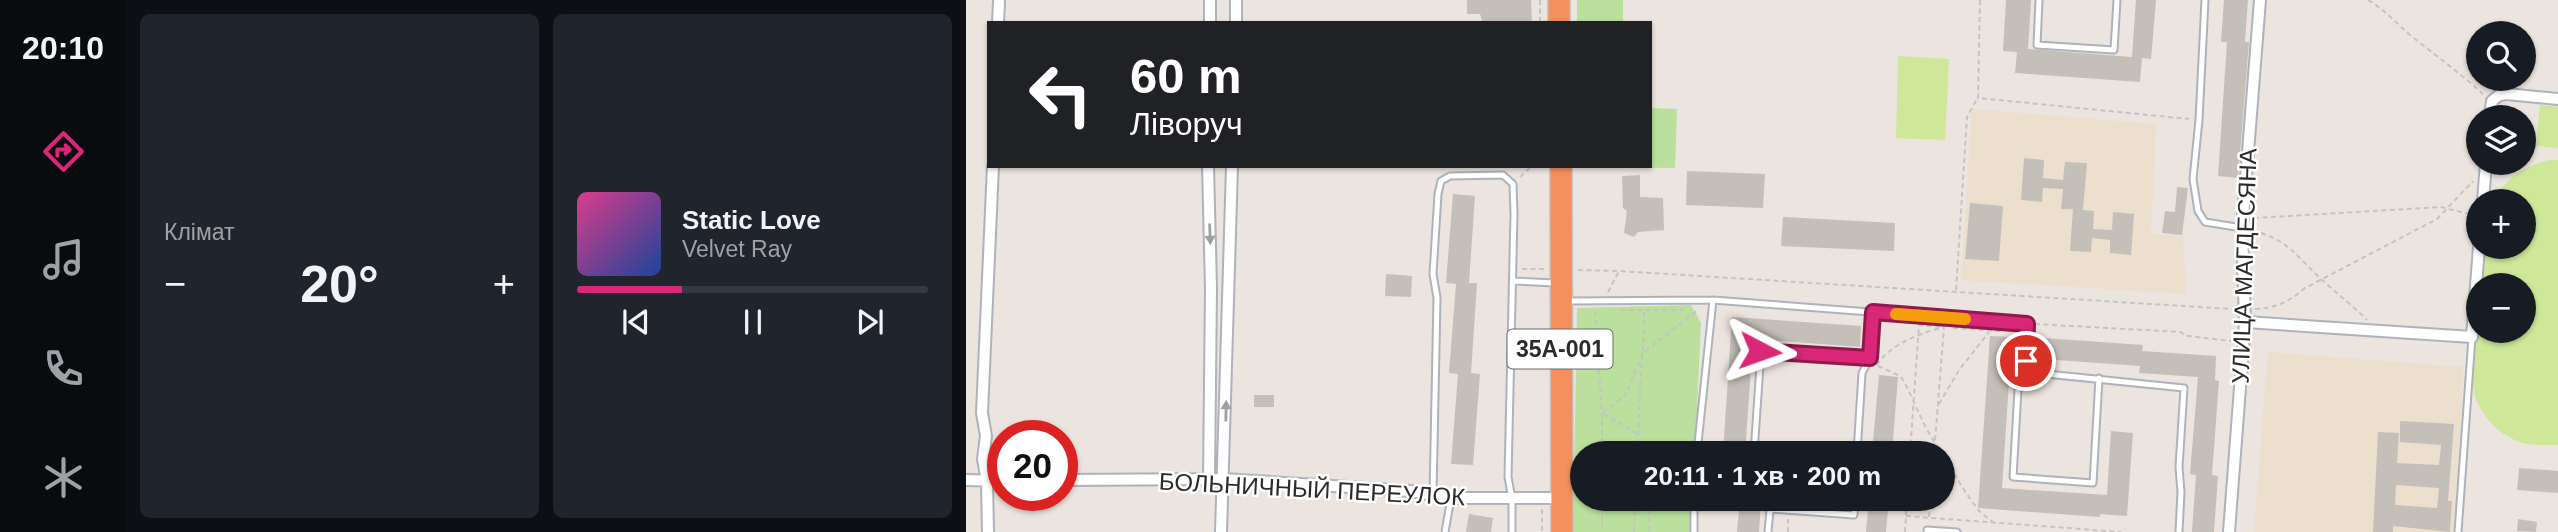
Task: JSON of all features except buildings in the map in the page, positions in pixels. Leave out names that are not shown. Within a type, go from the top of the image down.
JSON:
[{"type":"highway","points":[[1559,0],[1559,21]]},
{"type":"highway","name":"35А-001","points":[[1561,168],[1560,292],[1552,498],[1562,532]]},
{"type":"street","points":[[1210,0],[1210,21]]},
{"type":"street","points":[[1236,0],[1236,21]]},
{"type":"street","name":"УЛИЦА МАГДЕСЯНА","points":[[2230,532],[2245,322],[2242,224],[2260,0]]},
{"type":"street","points":[[998,21],[999,2]]},
{"type":"street","points":[[2491,105],[2498,96],[2506,94],[2558,99]]},
{"type":"street","points":[[966,480],[987,481],[983,459],[986,436],[982,413],[993,168]]},
{"type":"street","points":[[1208,168],[1211,288],[1209,479]]},
{"type":"street","points":[[1221,532],[1232,168]]},
{"type":"street","points":[[2245,322],[2466,337]]},
{"type":"street","name":"БОЛЬНИЧНЫЙ ПЕРЕУЛОК","points":[[1078,480],[1224,479],[1411,491],[1451,498],[1552,498]]},
{"type":"street","points":[[988,511],[988,532]]},
{"type":"lane","points":[[2039,0],[2037,45],[2114,50],[2118,0]]},
{"type":"lane","points":[[2205,0],[2193,178],[2198,211],[2206,222],[2242,224]]},
{"type":"lane","points":[[1433,495],[1437,298],[1433,274],[1437,194],[1441,181],[1450,176],[1503,175],[1513,184],[1507,477],[1512,499],[1512,532]]},
{"type":"lane","points":[[1513,281],[1604,301],[1713,300],[2027,324],[2026,372],[2018,390],[2013,477],[2093,483],[2099,378]]},
{"type":"lane","points":[[1698,441],[1713,300]]},
{"type":"lane","points":[[1858,441],[1862,373],[1870,358],[1873,312]]},
{"type":"lane","points":[[2458,532],[2472,343]]},
{"type":"lane","points":[[1755,441],[1760,351],[1870,358]]},
{"type":"lane","points":[[2026,372],[2184,388],[2179,467],[2179,532]]},
{"type":"lane","points":[[1445,532],[1451,498]]},
{"type":"lane","points":[[1694,511],[1694,532]]},
{"type":"lane","points":[[1768,532],[1770,511]]},
{"type":"lane","points":[[1789,511],[1854,514],[1854,511]]},
{"type":"lane","points":[[1927,532],[1957,532]]},
{"type":"path","points":[[1540,0],[1540,21]]},
{"type":"path","points":[[1956,291],[1967,117],[1978,98],[1980,0]]},
{"type":"path","points":[[2368,0],[2384,9],[2409,34],[2452,66],[2491,102]]},
{"type":"path","points":[[1978,98],[2199,120]]},
{"type":"path","points":[[1600,309],[1619,271],[2244,310],[2274,308],[2291,300],[2305,288],[2437,219],[2476,177]]},
{"type":"path","points":[[2242,224],[2281,215],[2447,208],[2466,213]]},
{"type":"path","points":[[2261,233],[2279,239],[2297,253],[2321,280],[2377,331]]},
{"type":"path","points":[[1602,413],[1625,396],[1643,353],[1698,309],[1595,309],[1602,441]]},
{"type":"path","points":[[1637,441],[1644,311]]},
{"type":"path","points":[[2027,324],[2180,332],[2188,336],[2243,342]]},
{"type":"path","points":[[1911,441],[1919,325],[2004,332]]},
{"type":"path","points":[[1944,327],[1919,334],[1887,354],[1877,366],[1900,376],[1914,398],[1919,415],[1966,493],[1979,511],[1995,523]]},
{"type":"path","points":[[1935,440],[1944,327]]},
{"type":"path","points":[[1938,406],[1959,370],[1990,331]]},
{"type":"path","points":[[1602,413],[1637,434]]},
{"type":"path","points":[[1542,532],[1552,498]]},
{"type":"path","points":[[1602,511],[1602,532]]},
{"type":"path","points":[[1634,532],[1635,511]]},
{"type":"path","points":[[1648,532],[1650,511]]},
{"type":"path","points":[[1788,532],[1789,511]]},
{"type":"path","points":[[1905,532],[1906,511]]},
{"type":"path","points":[[1929,518],[1930,511]]},
{"type":"path","points":[[1906,516],[2121,532]]},
{"type":"shaded area","points":[[1972,109],[2156,124],[2151,234],[2183,237],[2186,294],[1961,280]]},
{"type":"shaded area","points":[[2268,352],[2463,367],[2456,532],[2254,532]]},
{"type":"green space","points":[[1577,0],[1623,0],[1623,21],[1577,21]]},
{"type":"green space","points":[[1898,56],[1949,59],[1945,140],[1896,138]]},
{"type":"green space","points":[[2540,105],[2558,107],[2558,148],[2536,146]]},
{"type":"green space","points":[[1652,108],[1677,109],[1675,168],[1652,168]]},
{"type":"green space","points":[[2558,160],[2558,445],[2525,443],[2504,434],[2483,412],[2473,386],[2476,343],[2536,343],[2536,273],[2482,273],[2484,259],[2536,259],[2536,189],[2501,189],[2515,175],[2536,175],[2536,165]]},
{"type":"green space","points":[[1691,305],[1701,323],[1696,441],[1575,441],[1577,308]]},
{"type":"green space","points":[[1573,511],[1692,511],[1691,532],[1573,532]]},
{"type":"slow traffic","points":[[1896,314],[1965,319]]},
{"type":"route","points":[[1760,351],[1870,358],[1873,312],[2027,324],[2026,361]]}]
